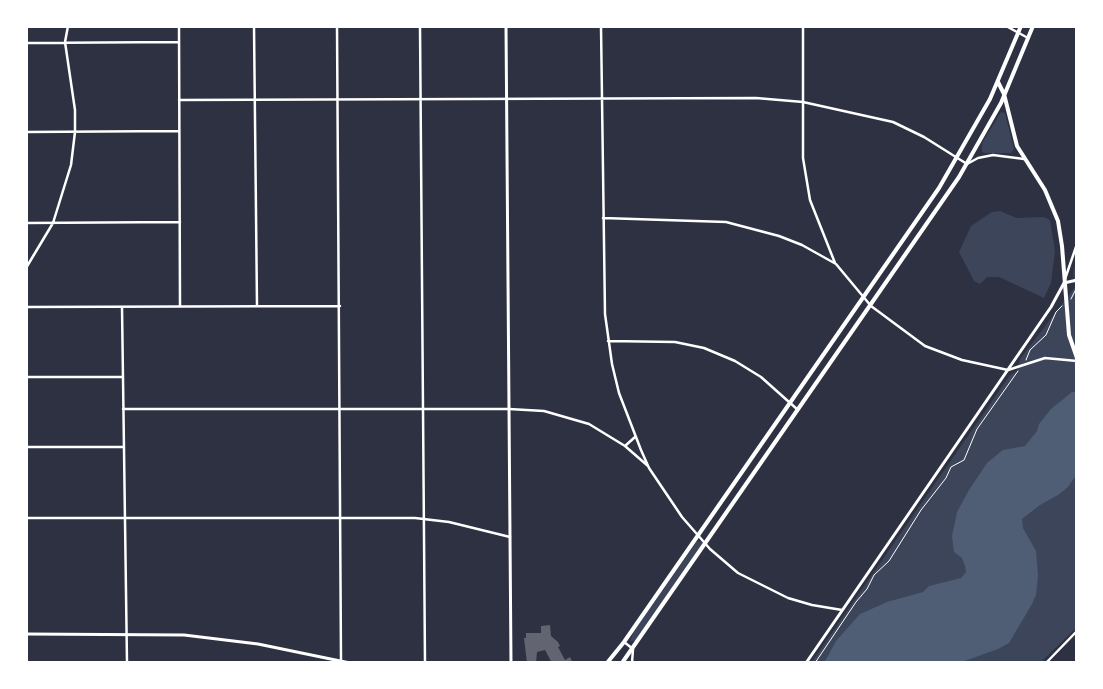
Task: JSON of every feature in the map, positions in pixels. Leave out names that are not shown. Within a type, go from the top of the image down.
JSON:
[{"type":"main road","points":[[607,663],[624,642],[958,158],[998,82],[1021,26]]},
{"type":"main road","points":[[622,663],[871,306],[967,164],[1004,94],[1033,26]]},
{"type":"main road","points":[[998,82],[1004,94],[1012,134],[1024,160],[1045,190],[1055,212],[1062,246],[1069,335],[1077,360]]},
{"type":"street","points":[[26,268],[53,223],[71,165],[75,132],[75,110],[65,42],[68,26]]},
{"type":"street","points":[[178,26],[180,306]]},
{"type":"street","points":[[254,26],[257,306]]},
{"type":"street","points":[[337,26],[341,660]]},
{"type":"street","points":[[420,26],[425,663]]},
{"type":"street","points":[[506,26],[511,663]]},
{"type":"street","points":[[602,26],[605,314],[608,341],[619,393],[635,437],[649,468],[682,517],[706,544],[738,573],[762,586],[804,603],[842,610]]},
{"type":"street","points":[[803,26],[803,158],[810,200],[836,264],[862,298],[925,346],[962,360],[1008,370],[1045,358],[1077,360]]},
{"type":"street","points":[[1006,26],[1028,38]]},
{"type":"street","points":[[26,43],[179,42]]},
{"type":"street","points":[[179,100],[506,100],[602,97],[756,98],[803,102],[893,122],[967,164],[978,158],[993,155],[1024,160]]},
{"type":"street","points":[[26,132],[179,131]]},
{"type":"street","points":[[603,218],[726,222],[779,236],[802,245],[836,264]]},
{"type":"street","points":[[26,224],[180,222]]},
{"type":"street","points":[[806,663],[1051,307],[1064,283],[1077,244]]},
{"type":"street","points":[[1064,283],[1077,280]]},
{"type":"street","points":[[26,307],[340,306]]},
{"type":"street","points":[[122,307],[127,663]]},
{"type":"street","points":[[608,341],[666,342],[704,348],[735,361],[761,377],[798,410]]},
{"type":"street","points":[[26,378],[122,377]]},
{"type":"street","points":[[123,409],[509,409],[544,411],[574,418],[589,424],[625,446],[649,468]]},
{"type":"street","points":[[625,446],[635,437]]},
{"type":"street","points":[[26,447],[123,447]]},
{"type":"street","points":[[26,518],[423,518],[466,525],[510,537]]},
{"type":"street","points":[[1046,663],[1077,631]]},
{"type":"street","points":[[26,634],[178,635],[234,640],[350,663]]},
{"type":"street","points":[[624,642],[633,649],[632,663]]},
{"type":"path","points":[[1069,300],[1077,287]]},
{"type":"path","points":[[1026,360],[1030,350],[1046,335],[1056,312],[1063,306]]},
{"type":"path","points":[[815,663],[856,602],[867,589],[874,575],[889,561],[921,510],[946,478],[951,467],[964,460],[977,429],[1019,370]]},
{"type":"shaded area","points":[[1001,112],[1005,113],[1014,149],[1011,153],[982,152],[982,143]]},
{"type":"shaded area","points":[[1000,211],[1017,218],[1044,217],[1050,220],[1055,251],[1051,283],[1044,298],[999,277],[987,277],[980,284],[974,281],[959,252],[971,226],[992,212]]},
{"type":"shaded area","points":[[1077,259],[1077,627],[1040,663],[811,663],[1010,375],[1017,371],[1020,359],[1075,287],[1073,272]]},
{"type":"shaded area","points":[[1072,392],[1077,392],[1077,474],[1068,487],[1022,519],[1023,528],[1036,551],[1038,575],[1036,595],[1009,643],[959,663],[824,663],[836,641],[860,614],[887,602],[923,592],[929,586],[961,578],[966,572],[965,566],[962,558],[954,552],[952,536],[957,512],[969,490],[987,463],[1003,450],[1025,446],[1051,409]]},
{"type":"shaded area","points":[[697,541],[702,542],[702,545],[636,641],[630,641],[633,633]]},
{"type":"building","points":[[550,625],[551,636],[558,642],[560,646],[558,647],[565,660],[570,657],[573,663],[552,663],[545,650],[537,652],[536,663],[527,663],[524,638],[526,638],[526,633],[541,633],[541,626]]}]
